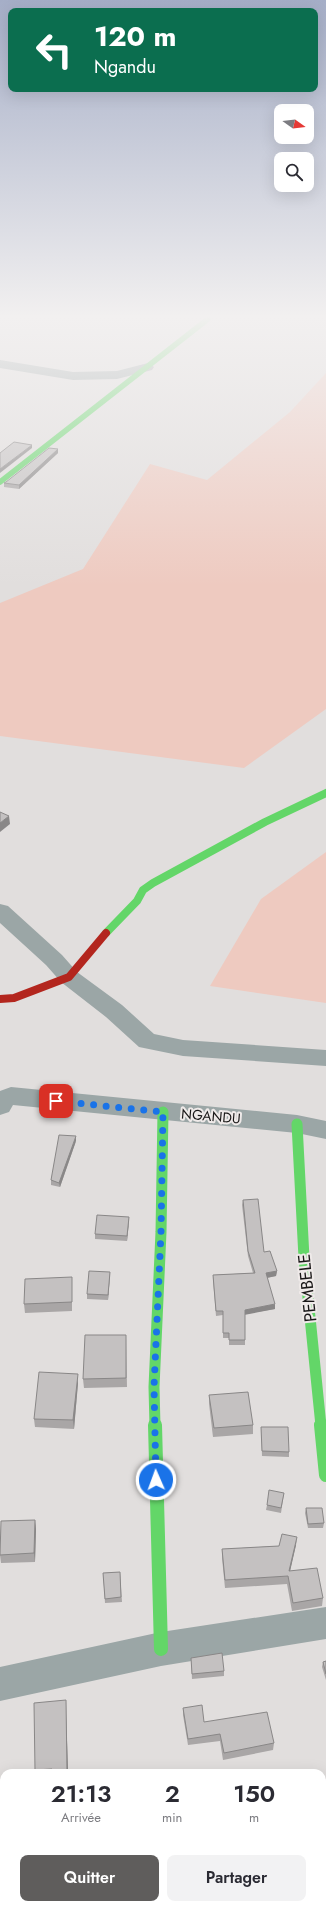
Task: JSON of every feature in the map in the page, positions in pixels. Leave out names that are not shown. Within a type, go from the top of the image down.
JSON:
[{"type":"street","points":[[0,482],[95,408]]},
{"type":"street","points":[[0,999],[14,998],[70,976],[108,930],[137,902],[143,890],[152,883],[265,822],[326,793]]},
{"type":"street","points":[[0,911],[70,976],[114,1011],[147,1041],[183,1048],[326,1058]]},
{"type":"street","name":"NGANDU","points":[[1,1103],[11,1096],[297,1124],[326,1130]]},
{"type":"street","points":[[162,1649],[154,1387],[161,1232],[163,1112]]},
{"type":"street","name":"PEMBELE","points":[[297,1124],[304,1258],[326,1474]]},
{"type":"street","points":[[0,1684],[162,1649],[326,1623]]},
{"type":"shaded area","points":[[294,408],[326,408],[326,709],[244,768],[0,736],[0,603],[83,569],[150,464],[207,480]]},
{"type":"shaded area","points":[[326,852],[326,1003],[210,986],[261,899]]},
{"type":"building","points":[[14,442],[32,445],[0,469],[0,453]]},
{"type":"building","points":[[49,448],[58,449],[19,485],[4,483],[6,482]]},
{"type":"building","points":[[0,812],[9,816],[0,823]]},
{"type":"building","points":[[59,1135],[76,1136],[59,1183],[51,1180]]},
{"type":"building","points":[[258,1199],[264,1252],[270,1251],[277,1271],[266,1273],[275,1304],[245,1310],[245,1340],[229,1340],[229,1333],[223,1333],[223,1311],[216,1311],[213,1275],[255,1273],[248,1251],[243,1200]]},
{"type":"building","points":[[97,1215],[129,1217],[127,1236],[95,1234]]},
{"type":"building","points":[[89,1271],[110,1272],[108,1295],[87,1294]]},
{"type":"building","points":[[72,1277],[72,1302],[24,1304],[25,1279]]},
{"type":"building","points":[[85,1335],[126,1335],[126,1378],[83,1379]]},
{"type":"building","points":[[39,1372],[78,1374],[73,1420],[34,1419]]},
{"type":"building","points":[[248,1392],[253,1425],[214,1428],[209,1395]]},
{"type":"building","points":[[261,1427],[288,1427],[289,1452],[262,1451]]},
{"type":"building","points":[[269,1490],[284,1493],[281,1508],[267,1505]]},
{"type":"building","points":[[306,1508],[322,1508],[324,1523],[308,1524]]},
{"type":"building","points":[[35,1520],[34,1553],[0,1555],[1,1521]]},
{"type":"building","points":[[282,1534],[297,1537],[289,1571],[317,1568],[323,1598],[293,1603],[288,1576],[225,1580],[222,1549],[279,1546]]},
{"type":"building","points":[[120,1572],[121,1597],[105,1599],[103,1573]]},
{"type":"building","points":[[222,1653],[224,1671],[192,1674],[191,1658]]},
{"type":"building","points":[[326,1661],[326,1674],[323,1662]]},
{"type":"building","points":[[66,1700],[67,1769],[35,1769],[34,1703]]},
{"type":"building","points":[[202,1705],[204,1722],[267,1712],[274,1743],[224,1753],[220,1734],[188,1739],[183,1708]]},
{"type":"traffic: fast","points":[[0,482],[94,408]]},
{"type":"traffic: fast","points":[[106,933],[137,901],[143,890],[153,883],[265,822],[326,793]]},
{"type":"traffic: fast","points":[[161,1649],[154,1387],[161,1232],[163,1112]]},
{"type":"traffic: fast","points":[[297,1124],[304,1258],[326,1475]]},
{"type":"traffic: jam","points":[[0,999],[14,998],[69,977],[106,933]]},
{"type":"route","points":[[56,1101],[163,1112],[161,1232],[154,1387],[156,1480]]}]
